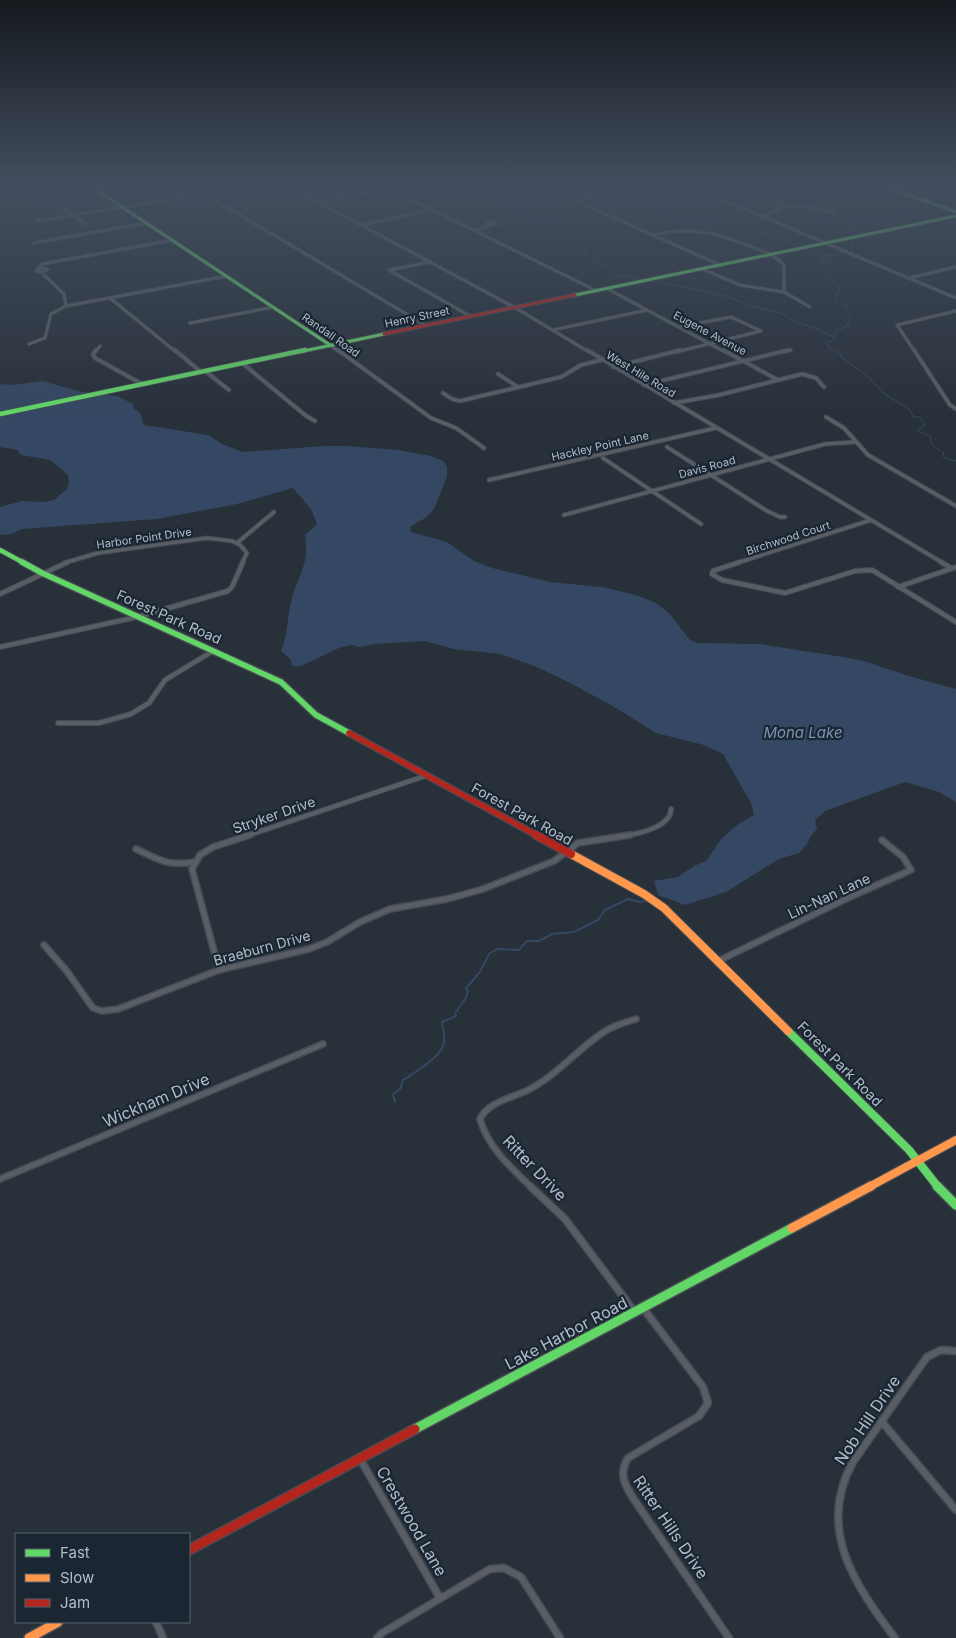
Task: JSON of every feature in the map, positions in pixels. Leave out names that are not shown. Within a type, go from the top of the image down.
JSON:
[{"type":"street","points":[[40,268],[40,265],[45,263]]},
{"type":"street","name":"Randall Road","points":[[208,263],[330,345],[431,418],[456,428],[484,448]]},
{"type":"street","points":[[321,263],[425,325]]},
{"type":"street","points":[[423,263],[389,270],[470,316]]},
{"type":"street","name":"West Hile Road","points":[[433,263],[514,307],[951,568]]},
{"type":"street","points":[[541,263],[595,290]]},
{"type":"street","name":"Henry Street","points":[[0,414],[727,263]]},
{"type":"street","points":[[783,263],[784,292]]},
{"type":"street","points":[[873,263],[956,298]]},
{"type":"street","points":[[908,278],[956,267]]},
{"type":"street","points":[[702,268],[740,285],[784,292],[810,306]]},
{"type":"street","points":[[44,275],[64,294],[66,306]]},
{"type":"street","points":[[29,344],[45,338],[48,316],[55,310],[66,306],[227,276]]},
{"type":"street","name":"Eugene Avenue","points":[[606,288],[778,380]]},
{"type":"street","points":[[110,298],[229,390]]},
{"type":"street","points":[[190,323],[274,307]]},
{"type":"street","points":[[553,330],[648,310]]},
{"type":"street","points":[[956,311],[897,325],[950,405],[956,409]]},
{"type":"street","points":[[613,367],[761,331],[731,317],[679,327]]},
{"type":"street","points":[[100,346],[93,354],[95,358],[142,384]]},
{"type":"street","points":[[644,385],[791,350]]},
{"type":"street","points":[[442,393],[460,401],[561,377],[581,365],[601,360]]},
{"type":"street","points":[[242,363],[305,415],[316,421]]},
{"type":"street","points":[[498,374],[518,387]]},
{"type":"street","points":[[674,403],[719,395],[806,374],[816,378],[824,387]]},
{"type":"street","points":[[950,405],[956,404]]},
{"type":"street","points":[[826,417],[844,428],[868,455],[956,506]]},
{"type":"street","name":"Hackley Point Lane","points":[[489,480],[716,428]]},
{"type":"street","name":"Davis Road","points":[[564,515],[768,459],[829,444],[856,442]]},
{"type":"street","points":[[667,447],[767,511],[780,518],[785,517]]},
{"type":"street","points":[[603,458],[701,524]]},
{"type":"street","points":[[0,647],[137,617],[228,591],[232,587],[246,553],[238,543],[274,512]]},
{"type":"street","name":"Birchwood Court","points":[[871,520],[713,571],[712,574],[722,580],[785,593],[855,570],[872,570],[898,587]]},
{"type":"street","name":"Harbor Point Drive","points":[[0,594],[42,573],[80,558],[110,551],[146,548],[207,538],[226,539],[238,543]]},
{"type":"street","name":"Forest Park Road","points":[[0,550],[42,573],[282,682],[316,715],[644,894],[660,905],[918,1161],[929,1177],[956,1205]]},
{"type":"street","points":[[898,587],[956,566]]},
{"type":"street","points":[[898,587],[956,622]]},
{"type":"street","points":[[58,723],[99,722],[131,714],[149,703],[165,680],[213,651]]},
{"type":"street","name":"Stryker Drive","points":[[195,862],[213,847],[425,776]]},
{"type":"street","name":"Braeburn Drive","points":[[44,945],[66,970],[84,998],[93,1008],[102,1011],[118,1009],[219,970],[309,949],[327,942],[360,922],[390,909],[446,899],[483,889],[554,861],[578,843],[629,834],[664,823],[671,814],[671,809]]},
{"type":"street","name":"Lin-Nan Lane","points":[[718,962],[852,896],[911,870],[903,857],[882,840]]},
{"type":"street","points":[[136,849],[166,863],[175,865],[195,862]]},
{"type":"street","points":[[195,862],[192,869],[219,970]]},
{"type":"street","name":"Ritter Drive","points":[[635,1312],[565,1219],[513,1170],[489,1140],[483,1130],[480,1119],[487,1109],[530,1089],[552,1075],[608,1029],[636,1019]]},
{"type":"street","name":"Wickham Drive","points":[[0,1179],[323,1044]]},
{"type":"street","name":"Lake Harbor Road","points":[[190,1549],[956,1140]]},
{"type":"street","name":"Ritter Hills Drive","points":[[643,1308],[703,1387],[708,1403],[699,1416],[628,1458],[623,1466],[622,1478],[635,1501],[729,1638]]},
{"type":"street","name":"Nob Hill Drive","points":[[895,1638],[855,1582],[843,1553],[838,1526],[839,1496],[846,1476],[863,1447],[927,1357],[941,1350],[956,1351]]},
{"type":"street","points":[[882,1422],[956,1510]]},
{"type":"street","name":"Crestwood Lane","points":[[360,1458],[440,1598]]},
{"type":"street","name":"Crestwood Lane","points":[[377,1638],[382,1633],[490,1569],[504,1568],[512,1570],[521,1577],[560,1638]]},
{"type":"street","points":[[29,1638],[56,1623]]},
{"type":"street","points":[[156,1623],[163,1638]]},
{"type":"water","name":"Mona Lake","points":[[43,381],[81,392],[117,396],[133,404],[133,408],[140,413],[144,425],[208,435],[222,444],[243,452],[347,446],[398,450],[431,456],[443,461],[447,467],[447,476],[435,507],[427,517],[410,527],[411,532],[447,542],[474,561],[492,568],[550,582],[602,587],[636,595],[656,603],[669,613],[690,640],[698,643],[759,644],[843,657],[864,661],[956,689],[956,802],[939,792],[905,782],[825,811],[815,820],[817,829],[799,853],[779,859],[726,892],[685,905],[658,895],[654,881],[678,877],[694,866],[706,861],[722,838],[737,825],[754,815],[752,805],[723,754],[704,745],[656,733],[574,685],[537,667],[500,654],[454,649],[424,641],[374,644],[359,647],[352,645],[341,647],[301,666],[292,666],[291,660],[281,651],[292,598],[305,561],[305,535],[317,524],[311,509],[293,488],[237,504],[157,519],[22,529],[11,534],[0,535],[0,507],[22,501],[44,502],[54,500],[67,489],[69,482],[68,475],[50,460],[21,455],[17,450],[0,447],[0,384],[12,385]]},
{"type":"waterway","points":[[599,263],[617,275],[640,278]]},
{"type":"waterway","points":[[830,263],[831,264],[824,269],[840,289],[836,295],[836,301],[848,306],[846,311],[852,317],[848,321],[848,325],[835,332],[835,338]]},
{"type":"waterway","points":[[653,281],[725,296],[755,307],[783,314],[793,321],[817,329],[835,338]]},
{"type":"waterway","points":[[835,338],[835,340],[825,343],[829,346],[828,348],[842,354],[840,356],[871,379],[883,393],[909,409],[913,416],[921,418],[925,425],[917,431],[930,436],[932,445],[943,452],[944,458],[956,461]]},
{"type":"waterway","points":[[395,1102],[393,1094],[400,1089],[403,1080],[427,1064],[442,1048],[444,1042],[442,1022],[456,1016],[455,1013],[466,998],[468,991],[466,988],[480,972],[489,954],[497,949],[519,950],[527,941],[539,941],[552,934],[574,932],[598,920],[605,910],[628,899],[640,902],[648,900]]},
{"type":"traffic: fast","points":[[207,263],[330,345]]},
{"type":"traffic: fast","points":[[575,295],[727,263]]},
{"type":"traffic: fast","points":[[0,414],[384,334]]},
{"type":"traffic: fast","points":[[0,550],[42,573],[281,682],[316,715],[349,733]]},
{"type":"traffic: fast","points":[[788,1031],[909,1150],[929,1177],[956,1205]]},
{"type":"traffic: fast","points":[[415,1429],[792,1228]]},
{"type":"traffic: slow","points":[[571,854],[644,894],[664,908],[788,1031]]},
{"type":"traffic: slow","points":[[792,1228],[956,1140]]},
{"type":"traffic: slow","points":[[29,1638],[56,1623]]},
{"type":"traffic: jam","points":[[384,334],[575,295]]},
{"type":"traffic: jam","points":[[349,733],[571,854]]},
{"type":"traffic: jam","points":[[190,1549],[415,1429]]}]
